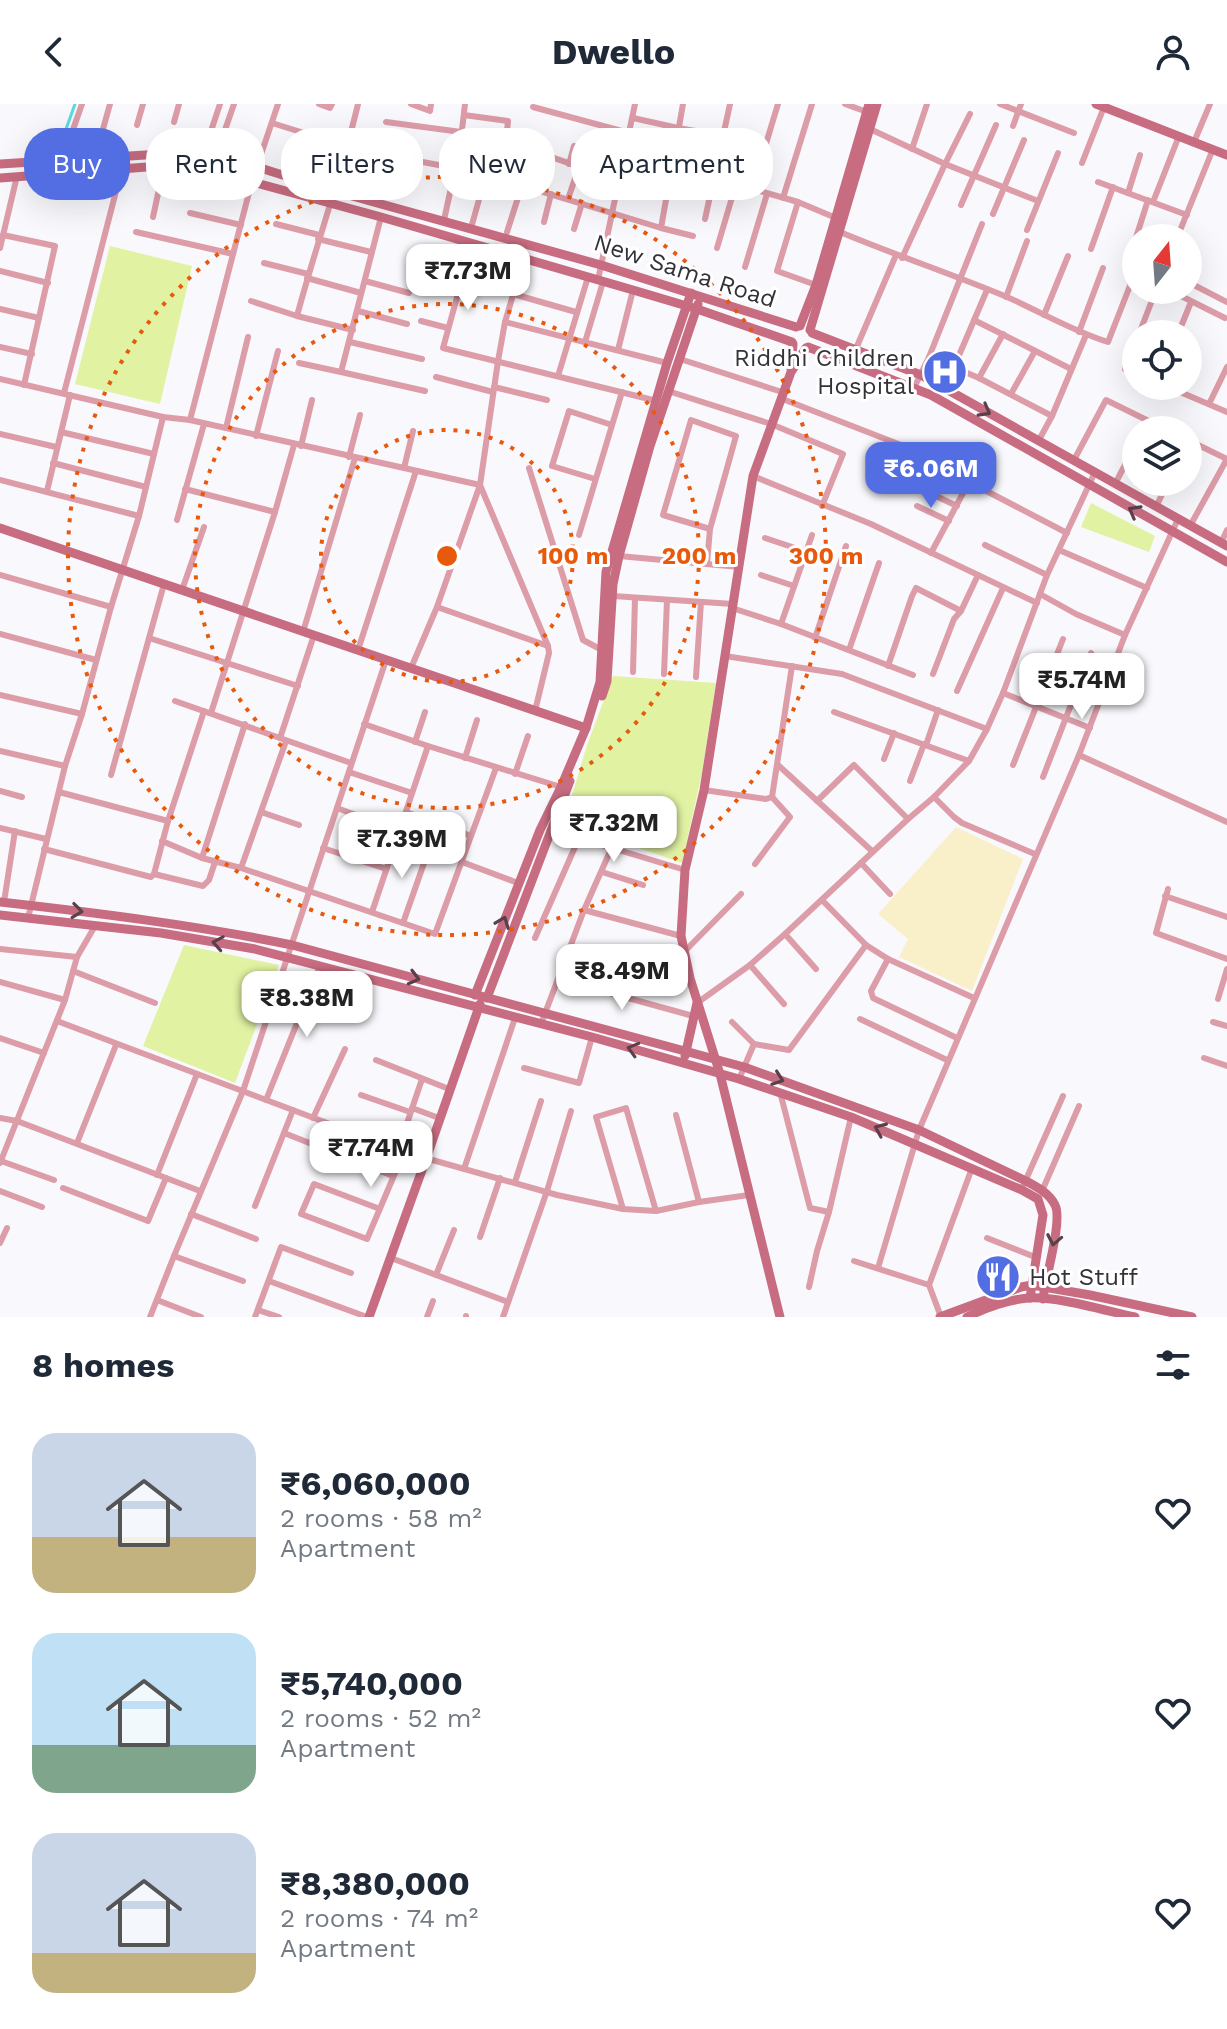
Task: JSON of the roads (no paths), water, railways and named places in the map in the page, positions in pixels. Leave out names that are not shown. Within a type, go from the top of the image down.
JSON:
[{"type":"street","points":[[74,128],[82,104]]},
{"type":"street","points":[[103,128],[110,104]]},
{"type":"street","points":[[137,125],[143,104]]},
{"type":"street","points":[[174,122],[179,104]]},
{"type":"street","points":[[226,128],[234,104]]},
{"type":"street","points":[[265,144],[278,104]]},
{"type":"street","points":[[319,104],[330,108],[332,104]]},
{"type":"street","points":[[352,128],[358,104]]},
{"type":"street","points":[[411,104],[430,111],[431,104]]},
{"type":"street","points":[[462,128],[465,104]]},
{"type":"street","points":[[630,128],[635,104]]},
{"type":"street","points":[[633,118],[678,128],[683,104]]},
{"type":"street","points":[[724,128],[730,104]]},
{"type":"street","points":[[771,128],[778,104]]},
{"type":"street","points":[[783,198],[812,104]]},
{"type":"street","points":[[791,372],[791,333],[798,327],[816,285],[868,108],[845,104]]},
{"type":"street","points":[[780,1317],[720,1074],[684,952],[681,936],[685,870],[704,790],[753,476],[791,372],[812,341],[811,332],[877,104]]},
{"type":"street","points":[[912,149],[927,104]]},
{"type":"street","points":[[1000,104],[1020,108],[1074,133]]},
{"type":"street","points":[[1194,142],[1210,104]]},
{"type":"street","points":[[210,128],[217,105]]},
{"type":"street","points":[[1082,163],[1100,106],[1227,155]]},
{"type":"street","points":[[533,107],[611,128]]},
{"type":"street","points":[[1013,126],[1020,108]]},
{"type":"street","points":[[855,351],[970,114]]},
{"type":"street","points":[[464,115],[508,121],[507,128]]},
{"type":"street","points":[[386,122],[439,129]]},
{"type":"street","points":[[272,123],[288,128]]},
{"type":"street","points":[[961,205],[996,125]]},
{"type":"street","points":[[870,129],[945,164],[1038,201]]},
{"type":"street","points":[[1143,224],[1179,136]]},
{"type":"street","points":[[993,214],[1024,140]]},
{"type":"street","points":[[1183,224],[1213,149]]},
{"type":"street","points":[[1027,230],[1058,153]]},
{"type":"street","points":[[1128,193],[1140,155]]},
{"type":"street","points":[[555,159],[569,164],[571,157]]},
{"type":"street","name":"New Sama Road","points":[[0,164],[24,162]]},
{"type":"street","name":"New Sama Road","points":[[0,178],[24,175]]},
{"type":"street","points":[[0,248],[17,176]]},
{"type":"street","points":[[1098,182],[1187,215]]},
{"type":"street","name":"New Sama Road","points":[[265,185],[633,290],[792,343]]},
{"type":"street","points":[[1091,249],[1113,187]]},
{"type":"street","points":[[568,199],[571,190]]},
{"type":"street","points":[[555,195],[693,236]]},
{"type":"street","points":[[773,196],[798,202],[836,219]]},
{"type":"street","points":[[47,491],[114,200]]},
{"type":"street","points":[[153,217],[157,200]]},
{"type":"street","points":[[190,420],[247,200]]},
{"type":"street","points":[[297,316],[332,200]]},
{"type":"street","name":"New Sama Road","points":[[368,200],[601,265],[798,327]]},
{"type":"street","points":[[444,220],[448,200]]},
{"type":"street","points":[[471,228],[479,200]]},
{"type":"street","points":[[507,232],[517,200]]},
{"type":"street","points":[[544,222],[550,200]]},
{"type":"street","points":[[585,342],[615,200]]},
{"type":"street","points":[[661,228],[666,200]]},
{"type":"street","points":[[705,219],[709,200]]},
{"type":"street","points":[[717,248],[731,200]]},
{"type":"street","points":[[745,267],[765,200]]},
{"type":"street","points":[[798,202],[777,271],[816,285]]},
{"type":"street","points":[[574,229],[582,203]]},
{"type":"street","points":[[190,213],[241,225]]},
{"type":"street","points":[[341,372],[381,217]]},
{"type":"street","points":[[276,224],[371,252]]},
{"type":"street","points":[[914,388],[982,224]]},
{"type":"street","points":[[136,232],[233,254]]},
{"type":"street","points":[[840,232],[1006,297],[1108,342],[1123,304]]},
{"type":"street","points":[[3,235],[55,246],[24,385]]},
{"type":"street","points":[[1006,297],[1027,241]]},
{"type":"street","points":[[472,243],[443,348],[657,401]]},
{"type":"street","points":[[1044,315],[1068,256]]},
{"type":"street","points":[[411,668],[437,607],[480,485],[505,322],[524,258]]},
{"type":"street","points":[[264,263],[361,293]]},
{"type":"street","points":[[1039,440],[1071,369],[1103,268]]},
{"type":"street","points":[[0,271],[48,283]]},
{"type":"street","points":[[558,376],[576,312],[596,280]]},
{"type":"street","points":[[365,281],[409,293]]},
{"type":"street","points":[[1202,289],[1227,302]]},
{"type":"street","points":[[618,350],[633,290]]},
{"type":"street","points":[[954,367],[987,290]]},
{"type":"street","points":[[513,294],[576,312]]},
{"type":"street","points":[[481,999],[552,830],[607,681],[619,556],[680,359],[696,295]]},
{"type":"street","points":[[251,301],[353,330]]},
{"type":"street","points":[[1195,304],[1225,318]]},
{"type":"street","points":[[269,1281],[368,1317],[426,1159],[518,883],[586,728],[600,682],[606,572],[667,363],[692,308]]},
{"type":"street","points":[[0,309],[39,318]]},
{"type":"street","points":[[358,311],[407,324]]},
{"type":"street","points":[[974,320],[1071,369]]},
{"type":"street","points":[[421,321],[448,328]]},
{"type":"street","points":[[505,322],[667,363]]},
{"type":"street","points":[[798,327],[807,327],[811,332],[855,351],[921,375],[1224,545],[1227,530]]},
{"type":"street","points":[[979,378],[1003,334]]},
{"type":"street","points":[[226,428],[248,337]]},
{"type":"street","points":[[350,342],[422,359]]},
{"type":"street","points":[[792,343],[931,395],[1227,562]]},
{"type":"street","points":[[0,347],[32,354]]},
{"type":"street","points":[[256,436],[278,351]]},
{"type":"street","points":[[1011,394],[1035,351]]},
{"type":"street","points":[[929,357],[979,378],[1052,416]]},
{"type":"street","points":[[680,359],[781,395],[901,445],[1067,533]]},
{"type":"street","points":[[299,363],[425,391]]},
{"type":"street","points":[[1209,404],[1227,367]]},
{"type":"street","points":[[436,377],[547,400]]},
{"type":"street","points":[[0,379],[480,485]]},
{"type":"street","points":[[668,391],[771,424],[843,454],[822,506]]},
{"type":"street","points":[[579,535],[622,392]]},
{"type":"street","points":[[154,874],[168,821],[227,663],[312,400]]},
{"type":"street","points":[[1074,460],[1106,400],[1138,416]]},
{"type":"street","points":[[1199,400],[1227,412]]},
{"type":"street","points":[[595,479],[552,466],[569,411],[612,425]]},
{"type":"street","points":[[241,868],[298,686],[360,415]]},
{"type":"street","points":[[28,918],[65,766],[139,516],[163,417]]},
{"type":"street","points":[[707,563],[710,529],[736,436],[691,420],[663,515],[710,529]]},
{"type":"street","points":[[177,520],[204,424]]},
{"type":"street","points":[[404,468],[413,431]]},
{"type":"street","points":[[61,432],[154,454]]},
{"type":"street","points":[[0,434],[56,447]]},
{"type":"street","points":[[1190,526],[1227,459],[1202,447]]},
{"type":"street","points":[[53,463],[146,487]]},
{"type":"street","points":[[529,468],[583,640],[602,650]]},
{"type":"street","points":[[358,650],[416,471]]},
{"type":"street","points":[[1115,484],[1122,471]]},
{"type":"street","points":[[684,1063],[697,1003],[750,965],[785,934],[969,761],[1003,693],[1047,575],[1095,472]]},
{"type":"street","points":[[753,476],[871,524],[1037,603]]},
{"type":"street","points":[[0,480],[139,516]]},
{"type":"street","points":[[931,553],[969,482]]},
{"type":"street","points":[[480,485],[548,646],[535,711]]},
{"type":"street","points":[[917,487],[957,506]]},
{"type":"street","points":[[185,489],[275,512]]},
{"type":"street","points":[[1156,507],[1161,496]]},
{"type":"street","points":[[917,506],[949,521]]},
{"type":"street","points":[[878,1268],[913,1143],[1079,755],[1125,635],[1178,519]]},
{"type":"street","points":[[182,590],[204,527]]},
{"type":"street","points":[[0,528],[586,728]]},
{"type":"street","points":[[781,624],[812,535]]},
{"type":"street","points":[[765,538],[807,552]]},
{"type":"street","points":[[985,545],[1047,575]]},
{"type":"street","points":[[815,638],[846,546]]},
{"type":"street","points":[[1059,550],[1147,588]]},
{"type":"street","points":[[619,556],[739,567]]},
{"type":"street","points":[[849,650],[879,563]]},
{"type":"street","points":[[0,575],[111,607]]},
{"type":"street","points":[[761,575],[794,586]]},
{"type":"street","points":[[933,674],[954,619],[978,575]]},
{"type":"street","points":[[111,775],[164,584]]},
{"type":"street","points":[[888,666],[916,588],[961,611]]},
{"type":"street","points":[[957,691],[1003,588]]},
{"type":"street","points":[[1040,594],[1125,635]]},
{"type":"street","points":[[613,596],[733,606],[913,675]]},
{"type":"street","points":[[633,672],[635,598]]},
{"type":"street","points":[[664,674],[667,600]]},
{"type":"street","points":[[696,677],[701,602]]},
{"type":"street","points":[[437,607],[548,646]]},
{"type":"street","points":[[0,634],[96,660]]},
{"type":"street","points":[[149,638],[298,686]]},
{"type":"street","points":[[1013,765],[1063,639]]},
{"type":"street","points":[[1043,777],[1091,653]]},
{"type":"street","points":[[725,656],[842,674],[987,729]]},
{"type":"street","points":[[150,1317],[243,1091],[386,660]]},
{"type":"street","points":[[772,797],[792,666]]},
{"type":"street","points":[[1003,693],[1090,728]]},
{"type":"street","points":[[0,695],[82,714]]},
{"type":"street","points":[[175,701],[351,763]]},
{"type":"street","points":[[910,781],[938,710]]},
{"type":"street","points":[[415,742],[425,712]]},
{"type":"street","points":[[834,712],[969,761]]},
{"type":"street","points":[[465,758],[477,720]]},
{"type":"street","points":[[202,858],[245,724]]},
{"type":"street","points":[[364,724],[561,787]]},
{"type":"street","points":[[884,759],[894,733]]},
{"type":"street","points":[[515,774],[528,736]]},
{"type":"street","points":[[372,912],[428,746]]},
{"type":"street","points":[[0,751],[65,766]]},
{"type":"street","points":[[1079,755],[1227,822]]},
{"type":"street","points":[[778,765],[872,851]]},
{"type":"street","points":[[817,801],[854,765],[908,819]]},
{"type":"street","points":[[162,841],[202,858],[241,868],[435,934],[496,768]]},
{"type":"street","points":[[349,772],[412,793]]},
{"type":"street","points":[[704,790],[766,799],[772,797]]},
{"type":"street","points":[[0,791],[22,797]]},
{"type":"street","points":[[59,792],[168,821]]},
{"type":"street","points":[[755,864],[790,817],[772,797]]},
{"type":"street","points":[[934,797],[954,817],[972,829],[1035,854]]},
{"type":"street","points":[[337,808],[399,831]]},
{"type":"street","points":[[261,812],[299,825]]},
{"type":"street","points":[[406,812],[471,836]]},
{"type":"street","points":[[0,828],[46,839]]},
{"type":"street","points":[[552,830],[685,870]]},
{"type":"street","points":[[15,831],[4,870],[2,902],[158,921],[292,945],[481,999],[515,1018],[592,1037],[780,1092],[851,1117],[972,1168],[1024,1185]]},
{"type":"street","points":[[535,938],[579,838]]},
{"type":"street","points":[[403,923],[430,846]]},
{"type":"street","points":[[541,1024],[584,910],[612,847]]},
{"type":"street","points":[[323,848],[386,869]]},
{"type":"street","points":[[44,849],[151,877],[154,874],[203,886],[209,880],[215,862]]},
{"type":"street","points":[[462,862],[518,883]]},
{"type":"street","points":[[861,863],[890,894]]},
{"type":"street","points":[[602,872],[643,885]]},
{"type":"street","points":[[1227,917],[1166,893],[1156,933],[1227,959]]},
{"type":"street","points":[[684,952],[741,894]]},
{"type":"street","points":[[822,900],[866,945],[888,959],[974,998]]},
{"type":"street","points":[[584,910],[681,936]]},
{"type":"street","points":[[0,915],[161,933],[255,949],[320,966],[544,1013],[744,1067],[919,1130],[1055,1204],[1058,1212],[1043,1299]]},
{"type":"street","points":[[54,1180],[1,1162],[65,1000],[77,957],[95,926]]},
{"type":"street","points":[[785,934],[816,969]]},
{"type":"street","points":[[732,1022],[754,1044],[789,1050],[866,945]]},
{"type":"street","points":[[571,946],[690,978]]},
{"type":"street","points":[[0,949],[77,957]]},
{"type":"street","points":[[888,959],[871,991],[873,998],[957,1038]]},
{"type":"street","points":[[750,965],[784,1004]]},
{"type":"street","points":[[266,1100],[320,966]]},
{"type":"street","points":[[1218,999],[1227,969]]},
{"type":"street","points":[[73,971],[155,1003]]},
{"type":"street","points":[[559,979],[693,1016]]},
{"type":"street","points":[[0,982],[65,1000]]},
{"type":"street","points":[[464,1169],[515,1018]]},
{"type":"street","points":[[860,1019],[947,1060]]},
{"type":"street","points":[[57,1021],[401,1151],[547,1191],[623,1209],[656,1211],[749,1195]]},
{"type":"street","points":[[1213,1022],[1227,1026]]},
{"type":"street","points":[[524,1068],[579,1083],[592,1037]]},
{"type":"street","points":[[0,1038],[44,1053]]},
{"type":"street","points":[[739,1079],[754,1044]]},
{"type":"street","points":[[77,1143],[116,1045]]},
{"type":"street","points":[[313,1118],[345,1049]]},
{"type":"street","points":[[1204,1058],[1227,1066]]},
{"type":"street","points":[[376,1060],[449,1089]]},
{"type":"street","points":[[157,1175],[197,1074]]},
{"type":"street","points":[[380,1209],[314,1184],[301,1214],[367,1239],[380,1209],[393,1176],[422,1079]]},
{"type":"street","points":[[780,1092],[810,1208],[829,1212]]},
{"type":"street","points":[[361,1095],[439,1118]]},
{"type":"street","points":[[1024,1185],[1063,1096]]},
{"type":"street","points":[[515,1182],[541,1101]]},
{"type":"street","points":[[1030,1298],[1043,1215],[1040,1194],[1079,1106]]},
{"type":"street","points":[[623,1209],[596,1117],[626,1108],[656,1211]]},
{"type":"street","points":[[255,1206],[293,1110]]},
{"type":"street","points":[[503,1317],[571,1111]]},
{"type":"street","points":[[676,1115],[699,1202]]},
{"type":"street","points":[[809,1287],[851,1117]]},
{"type":"street","points":[[0,1118],[17,1121],[200,1191]]},
{"type":"street","points":[[284,1133],[393,1176]]},
{"type":"street","points":[[972,1168],[929,1285],[941,1317],[1016,1288],[1032,1285],[1192,1317]]},
{"type":"street","points":[[63,1188],[148,1221],[166,1178]]},
{"type":"street","points":[[480,1237],[500,1178]]},
{"type":"street","points":[[0,1191],[42,1207]]},
{"type":"street","points":[[191,1214],[256,1239]]},
{"type":"street","points":[[0,1243],[7,1228]]},
{"type":"street","points":[[436,1275],[454,1230]]},
{"type":"street","points":[[987,1238],[1035,1257]]},
{"type":"street","points":[[279,1317],[257,1313],[281,1247],[351,1273]]},
{"type":"street","points":[[174,1256],[243,1281]]},
{"type":"street","points":[[391,1258],[508,1302]]},
{"type":"street","points":[[854,1261],[929,1285]]},
{"type":"street","points":[[967,1317],[1030,1298],[1135,1317]]},
{"type":"street","points":[[157,1300],[201,1317]]},
{"type":"street","points":[[427,1317],[433,1301]]},
{"type":"street","points":[[179,1317],[182,1309]]},
{"type":"waterway","points":[[66,128],[75,104]]},
{"type":"place","name":"Riddhi Children Hospital","points":[[945,372]]},
{"type":"place","name":"Hot Stuff","points":[[998,1277]]}]
